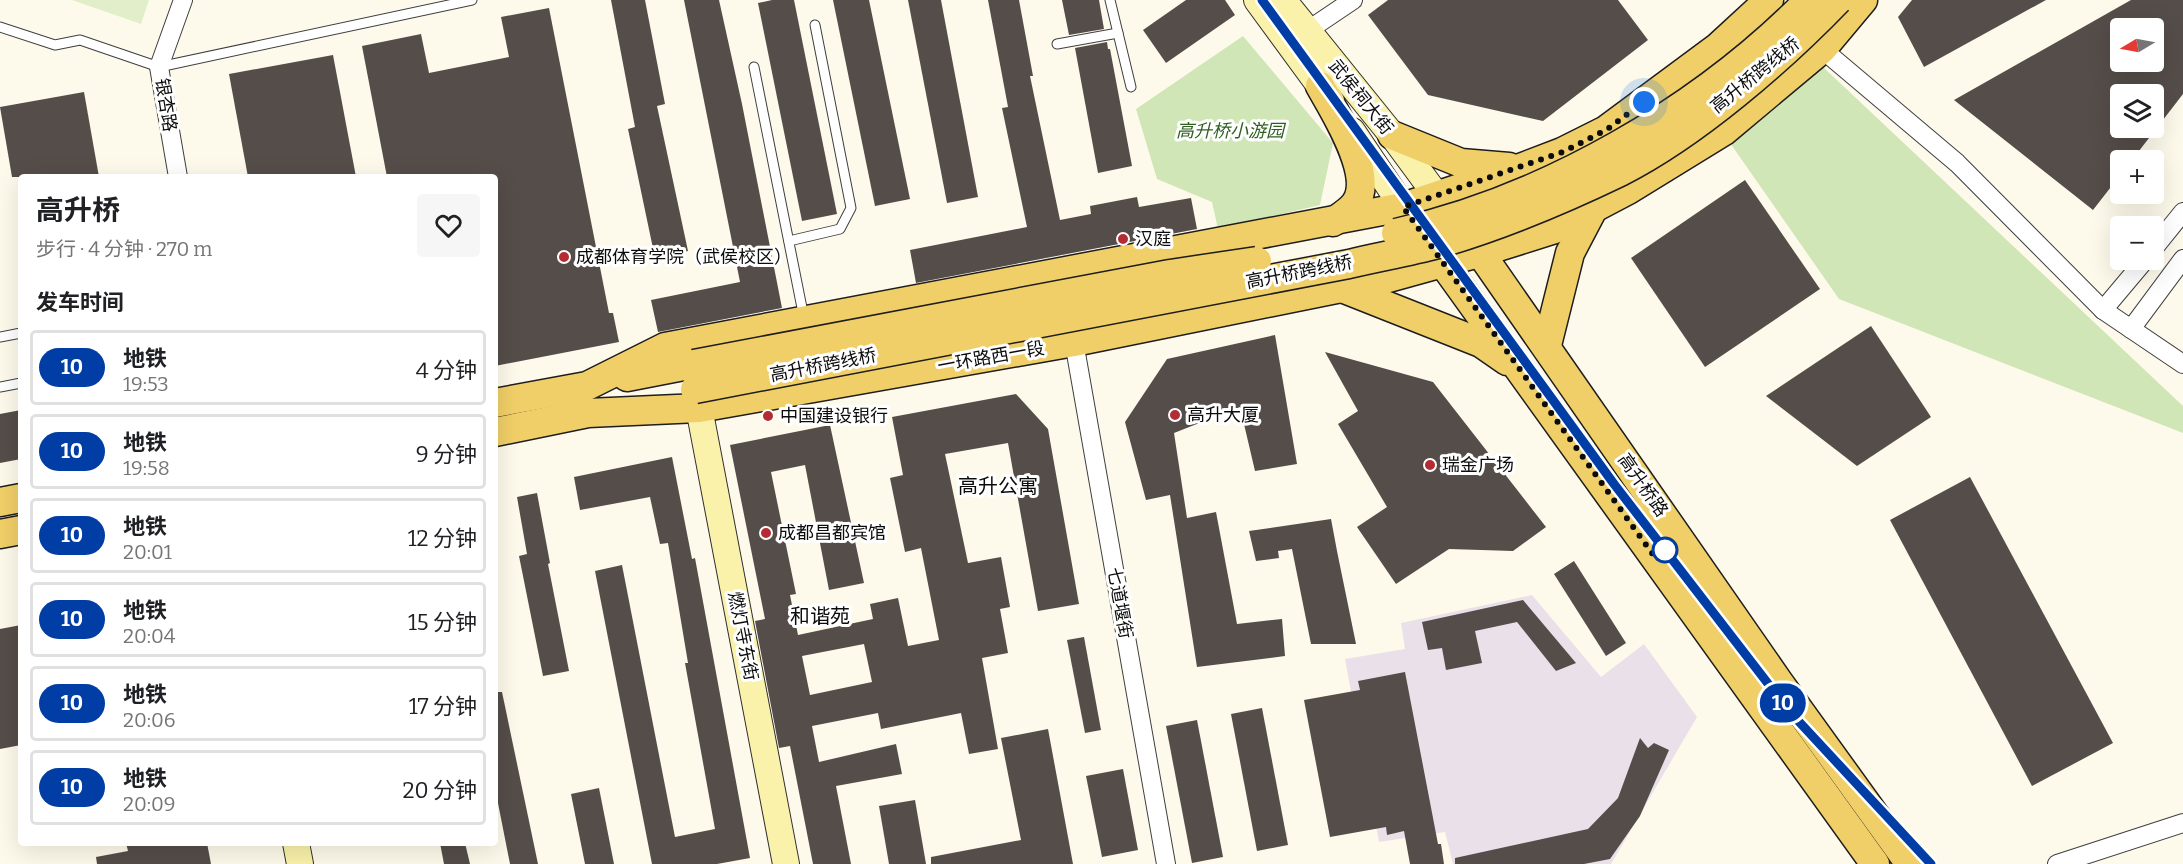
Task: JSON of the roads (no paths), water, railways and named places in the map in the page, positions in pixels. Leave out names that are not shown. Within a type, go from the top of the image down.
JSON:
[{"type":"main road","name":"武侯祠大街","points":[[1257,0],[1320,86],[1403,207]]},
{"type":"main road","name":"武侯祠大街","points":[[1283,0],[1392,135],[1437,196]]},
{"type":"main road","name":"高升桥跨线桥","points":[[696,387],[1170,274],[1312,252],[1427,226],[1529,191],[1643,131],[1683,104],[1781,29],[1809,0]]},
{"type":"main road","name":"高升桥跨线桥","points":[[696,387],[1348,264],[1438,243],[1537,209],[1621,171],[1657,150],[1692,126],[1796,43],[1838,0]]},
{"type":"main road","name":"一环路西一段","points":[[498,403],[587,399],[1074,342],[1381,280],[1482,252],[1552,230],[1628,190],[1724,131],[1822,49],[1863,0]]},
{"type":"main road","name":"一环路西一段","points":[[498,431],[587,399],[665,347],[1064,270],[1333,222],[1403,207],[1523,167],[1563,152],[1606,130],[1718,46],[1755,5]]},
{"type":"main road","points":[[1320,86],[1347,135],[1358,168],[1361,190],[1356,204],[1333,222]]},
{"type":"main road","points":[[1392,135],[1461,163],[1493,167],[1523,167]]},
{"type":"main road","name":"高升桥路","points":[[1437,196],[1482,252],[1771,671],[1910,864]]},
{"type":"main road","name":"高升桥路","points":[[1403,207],[1875,864]]},
{"type":"main road","points":[[1547,345],[1570,253],[1593,209]]},
{"type":"main road","points":[[1342,288],[1481,343],[1521,371]]},
{"type":"main road","points":[[587,399],[696,387]]},
{"type":"main road","name":"燃灯寺东街","points":[[696,387],[786,864]]},
{"type":"main road","points":[[0,502],[18,499]]},
{"type":"main road","points":[[0,534],[18,531]]},
{"type":"main road","points":[[297,846],[300,864]]},
{"type":"street","name":"银杏路","points":[[177,174],[159,67],[183,0]]},
{"type":"street","points":[[1307,31],[1353,0]]},
{"type":"street","points":[[1822,49],[1957,163],[2103,310],[2183,364]]},
{"type":"street","points":[[2164,236],[2183,212]]},
{"type":"street","points":[[2130,328],[2183,259]]},
{"type":"street","points":[[2103,310],[2137,270]]},
{"type":"street","name":"七道堰街","points":[[1074,342],[1166,864]]},
{"type":"street","points":[[2057,864],[2183,823]]},
{"type":"lane","points":[[0,27],[55,45],[80,40],[159,67],[472,0]]},
{"type":"lane","points":[[1110,0],[1131,87]]},
{"type":"lane","points":[[789,241],[840,229],[851,208],[815,25]]},
{"type":"lane","points":[[1057,44],[1118,33]]},
{"type":"lane","points":[[754,67],[805,320]]},
{"type":"lane","points":[[0,337],[18,334]]},
{"type":"lane","points":[[0,387],[18,384]]},
{"type":"metro line","name":"10","points":[[1262,0],[1614,484],[1790,712],[1931,864]]},
{"type":"place","name":"汉庭","points":[[1123,239]]},
{"type":"place","name":"成都体育学院（武侯校区）","points":[[564,257]]},
{"type":"place","name":"高升大厦","points":[[1175,415]]},
{"type":"place","name":"中国建设银行","points":[[768,416]]},
{"type":"place","name":"瑞金广场","points":[[1430,465]]},
{"type":"place","name":"成都昌都宾馆","points":[[766,533]]},
{"type":"district","name":"高升公寓","points":[[998,486]]},
{"type":"district","name":"和谐苑","points":[[820,616]]},
{"type":"park label","name":"高升桥小游园","points":[[1230,131]]}]
